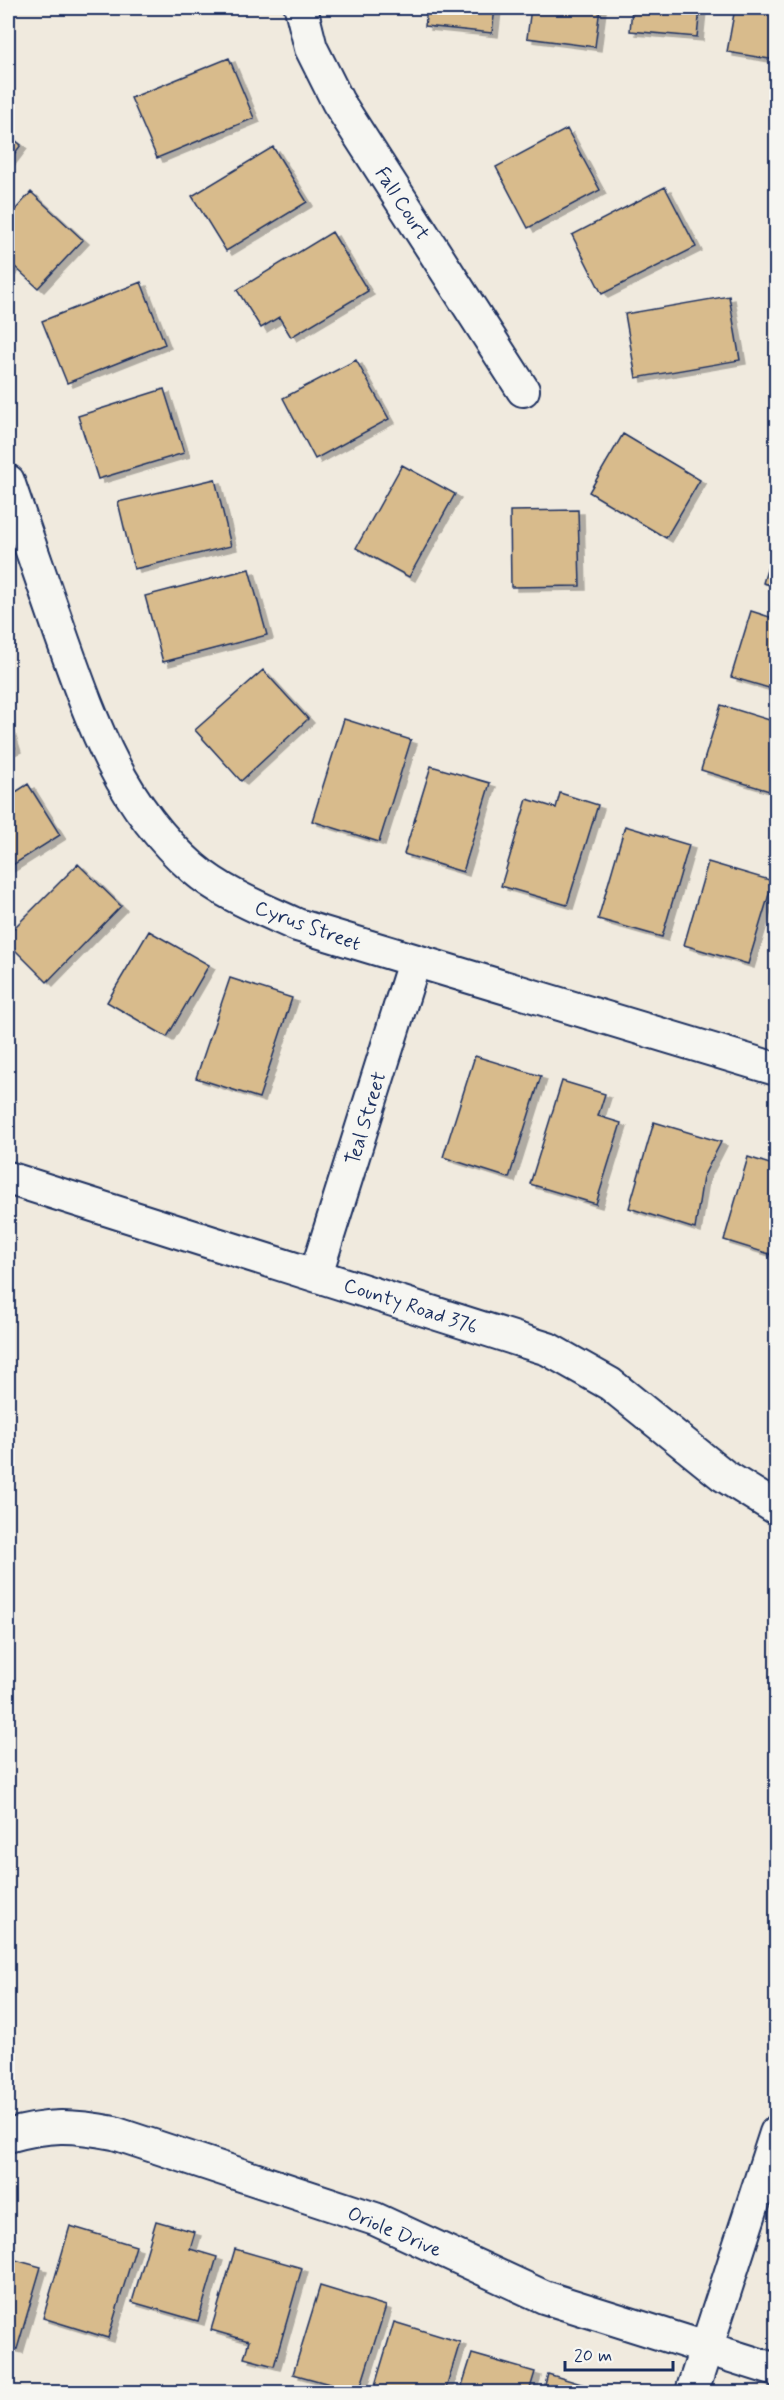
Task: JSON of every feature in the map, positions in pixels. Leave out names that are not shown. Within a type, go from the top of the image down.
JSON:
[{"type":"street","name":"Fall Court","points":[[301,8],[311,48],[338,102],[523,390]]},
{"type":"street","name":"Cyrus Street","points":[[8,481],[86,706],[113,768],[149,823],[195,869],[243,901],[297,925],[414,962],[777,1069]]},
{"type":"street","name":"Teal Street","points":[[316,1274],[414,962]]},
{"type":"street","name":"County Road 376","points":[[8,1178],[548,1349],[610,1384],[723,1475],[777,1508]]},
{"type":"street","name":"Oriole Drive","points":[[8,2136],[35,2128],[77,2126],[114,2133],[375,2219],[544,2297],[777,2370]]},
{"type":"street","points":[[692,2392],[777,2133]]},
{"type":"building","points":[[427,8],[495,8],[492,33],[425,26]]},
{"type":"building","points":[[531,8],[600,8],[595,47],[527,38]]},
{"type":"building","points":[[632,8],[700,8],[697,37],[630,31]]},
{"type":"building","points":[[735,8],[776,8],[776,60],[727,52]]},
{"type":"building","points":[[229,58],[254,118],[157,158],[131,98]]},
{"type":"building","points":[[567,129],[600,190],[528,228],[496,167]]},
{"type":"building","points":[[8,135],[21,145],[8,162]]},
{"type":"building","points":[[273,147],[307,202],[226,251],[192,196]]},
{"type":"building","points":[[665,187],[696,247],[602,294],[572,235]]},
{"type":"building","points":[[31,192],[83,240],[38,288],[14,266],[8,273],[8,218]]},
{"type":"building","points":[[332,232],[368,291],[291,337],[279,317],[261,328],[237,290]]},
{"type":"building","points":[[141,282],[165,344],[67,383],[42,321]]},
{"type":"building","points":[[729,296],[740,360],[636,378],[625,314]]},
{"type":"building","points":[[356,360],[389,419],[315,459],[283,398]]},
{"type":"building","points":[[164,389],[184,453],[98,479],[78,416]]},
{"type":"building","points":[[623,434],[700,480],[666,538],[589,492]]},
{"type":"building","points":[[402,465],[455,494],[409,577],[356,548]]},
{"type":"building","points":[[215,479],[231,546],[134,569],[118,502]]},
{"type":"building","points":[[578,510],[580,586],[511,587],[510,511]]},
{"type":"building","points":[[770,560],[776,562],[776,587],[763,583]]},
{"type":"building","points":[[249,569],[267,635],[163,662],[145,596]]},
{"type":"building","points":[[751,611],[776,619],[776,690],[731,677]]},
{"type":"building","points":[[263,670],[308,719],[241,781],[195,730]]},
{"type":"building","points":[[721,705],[776,722],[776,793],[701,770]]},
{"type":"building","points":[[344,719],[411,740],[379,842],[312,821]]},
{"type":"building","points":[[8,726],[15,748],[8,751]]},
{"type":"building","points":[[431,766],[490,783],[463,872],[404,854]]},
{"type":"building","points":[[28,784],[60,835],[8,868],[8,797]]},
{"type":"building","points":[[560,793],[598,805],[567,905],[501,886],[527,799],[556,808]]},
{"type":"building","points":[[625,826],[689,845],[662,937],[598,919]]},
{"type":"building","points":[[708,862],[773,881],[748,964],[684,945]]},
{"type":"building","points":[[78,864],[121,906],[47,982],[8,943],[8,934]]},
{"type":"building","points":[[149,931],[209,965],[167,1037],[107,1002]]},
{"type":"building","points":[[230,978],[292,998],[259,1098],[196,1078]]},
{"type":"building","points":[[475,1056],[541,1076],[509,1178],[443,1157]]},
{"type":"building","points":[[562,1081],[605,1094],[598,1116],[621,1123],[596,1204],[530,1184]]},
{"type":"building","points":[[654,1122],[721,1142],[703,1177],[695,1229],[629,1208]]},
{"type":"building","points":[[748,1157],[776,1166],[776,1256],[724,1240]]},
{"type":"building","points":[[156,2221],[195,2232],[190,2249],[217,2257],[198,2321],[132,2302]]},
{"type":"building","points":[[70,2226],[136,2246],[108,2338],[43,2318]]},
{"type":"building","points":[[235,2249],[302,2268],[274,2366],[244,2358],[249,2341],[211,2330]]},
{"type":"building","points":[[8,2258],[41,2267],[17,2349],[8,2347]]},
{"type":"building","points":[[320,2286],[386,2306],[359,2392],[293,2374]]},
{"type":"building","points":[[394,2322],[460,2342],[445,2392],[373,2392]]},
{"type":"building","points":[[472,2354],[535,2372],[529,2392],[460,2392]]},
{"type":"building","points":[[548,2374],[588,2386],[586,2392],[543,2392]]}]
